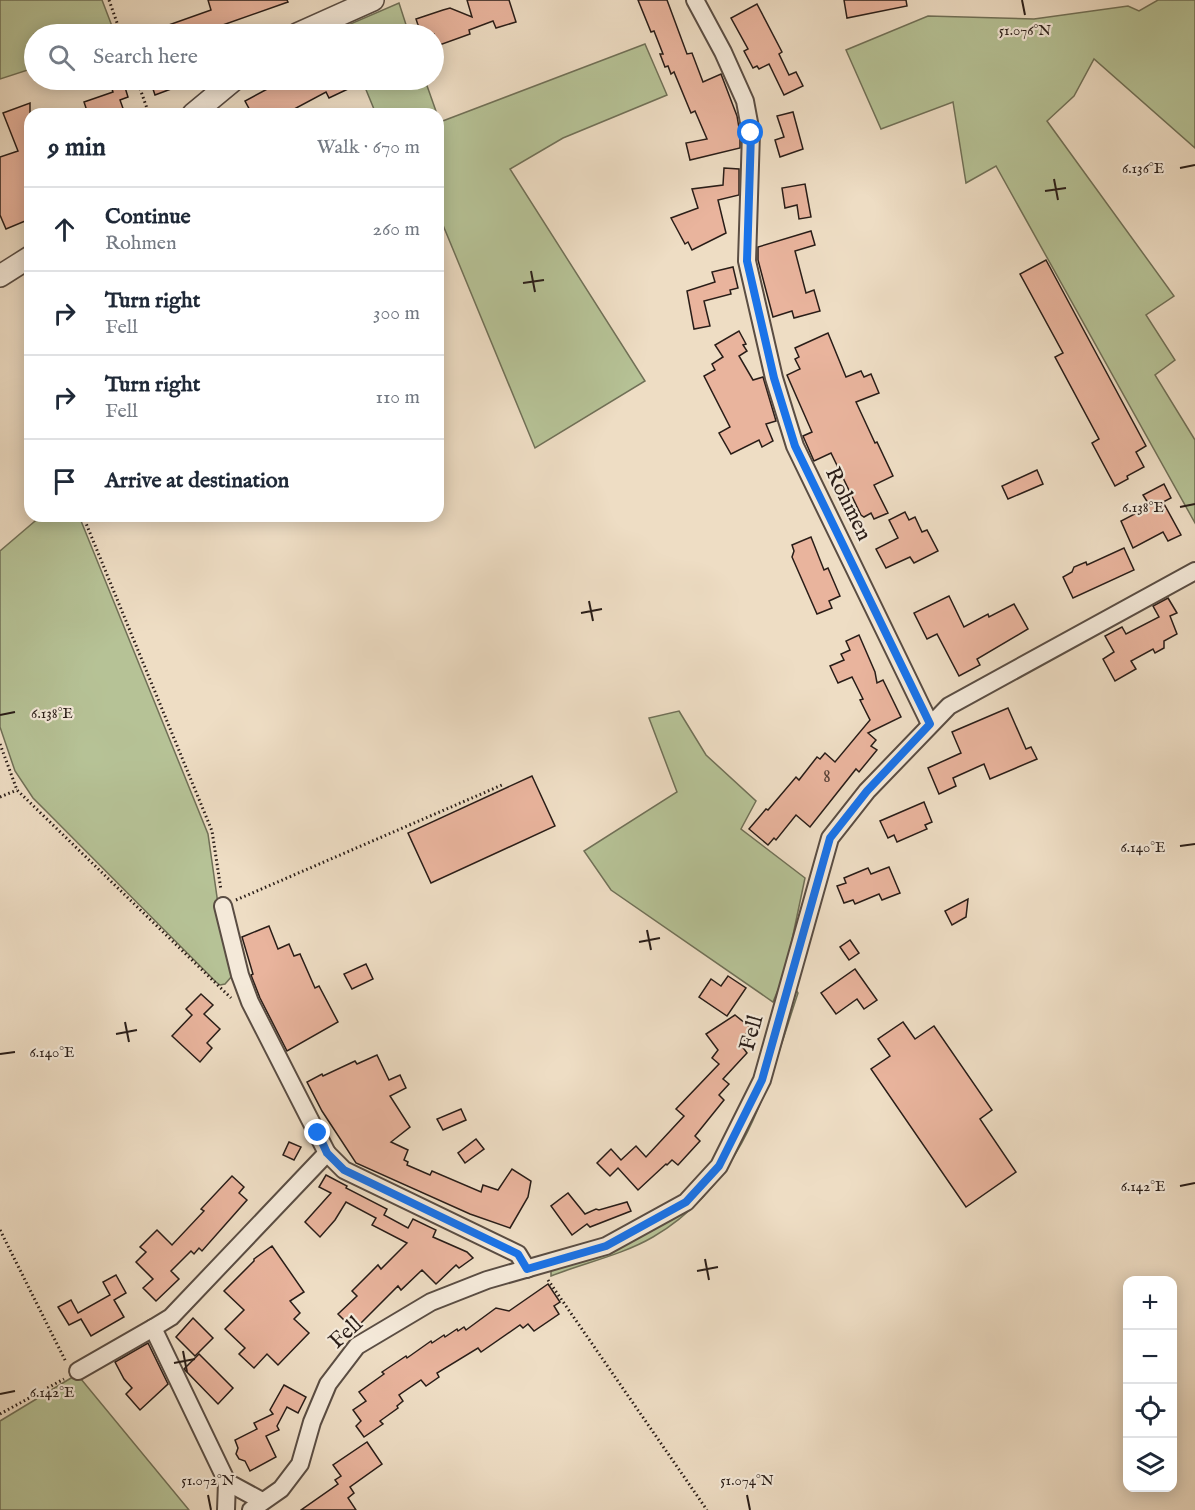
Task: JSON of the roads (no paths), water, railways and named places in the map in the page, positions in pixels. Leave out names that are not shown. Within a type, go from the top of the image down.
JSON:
[{"type":"street","points":[[319,24],[373,0]]},
{"type":"street","name":"Rohmen","points":[[695,0],[723,52],[745,101],[751,133],[747,261],[774,378],[795,446],[930,724]]},
{"type":"street","points":[[201,108],[222,90]]},
{"type":"street","points":[[0,276],[24,261]]},
{"type":"street","points":[[930,724],[949,706],[1195,571]]},
{"type":"street","name":"Fell","points":[[227,1482],[256,1505],[281,1489],[300,1464],[312,1422],[328,1384],[357,1346],[431,1302],[487,1280],[606,1246],[686,1202],[719,1166],[762,1080],[830,838],[867,791],[930,724]]},
{"type":"street","points":[[223,906],[240,975],[257,1015],[327,1153],[344,1170],[518,1254],[532,1268]]},
{"type":"street","points":[[75,1372],[171,1317],[327,1153]]},
{"type":"street","points":[[153,1328],[227,1482],[226,1510]]}]
